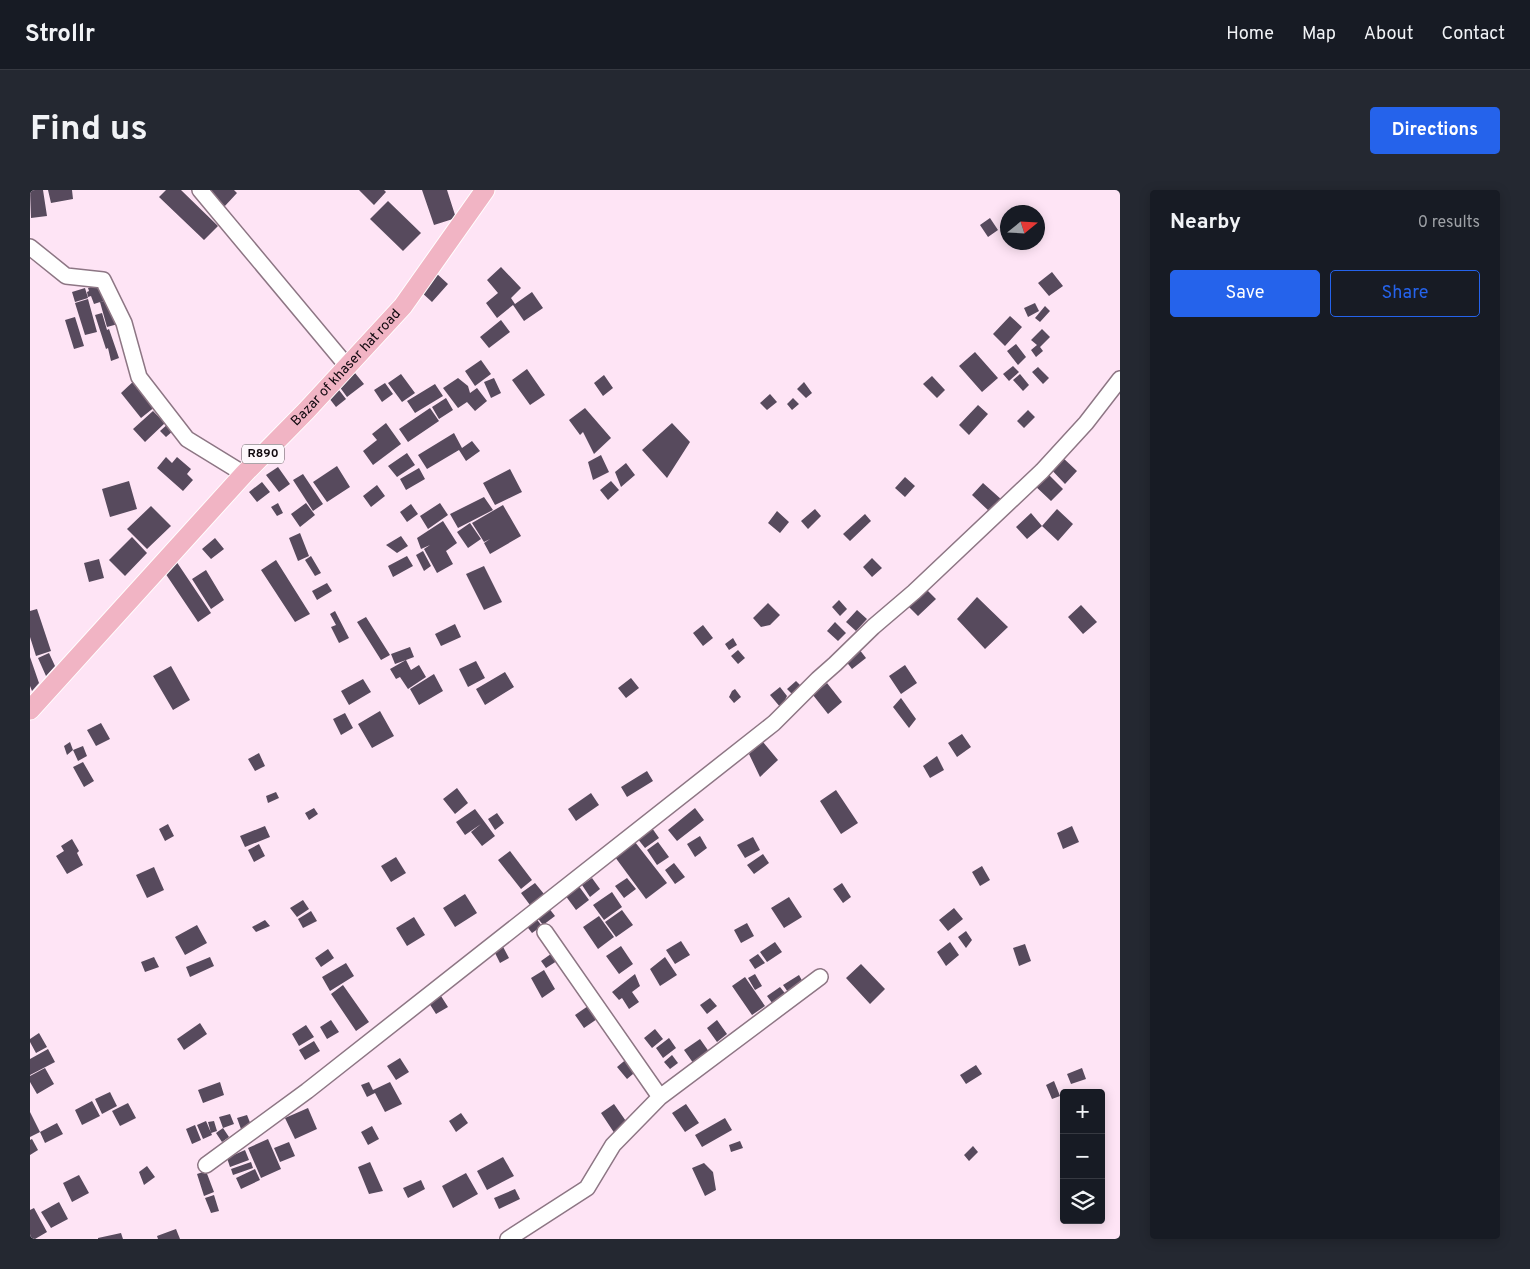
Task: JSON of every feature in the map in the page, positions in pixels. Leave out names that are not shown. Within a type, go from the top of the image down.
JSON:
[{"type":"main road","name":"Bazar of khaser hat road","points":[[30,710],[244,474],[403,306],[485,190]]},
{"type":"street","points":[[200,190],[347,366]]},
{"type":"street","points":[[30,246],[66,276],[103,280],[124,323],[140,377],[187,439],[244,474]]},
{"type":"street","points":[[206,1165],[307,1091],[774,724],[818,678],[914,592],[1042,471],[1086,423],[1120,379]]},
{"type":"street","points":[[545,932],[660,1097]]},
{"type":"street","points":[[508,1239],[587,1188],[612,1145],[660,1097],[820,976]]},
{"type":"building","points":[[30,190],[43,190],[47,216],[31,218]]},
{"type":"building","points":[[48,190],[72,190],[73,199],[51,203]]},
{"type":"building","points":[[166,190],[181,190],[218,226],[204,240],[159,197]]},
{"type":"building","points":[[207,190],[234,190],[237,193],[224,207]]},
{"type":"building","points":[[359,190],[384,190],[386,192],[374,205]]},
{"type":"building","points":[[422,190],[447,190],[456,218],[434,225]]},
{"type":"building","points":[[388,201],[421,233],[403,251],[370,219]]},
{"type":"building","points":[[990,218],[998,230],[988,237],[980,225]]},
{"type":"building","points":[[501,267],[521,288],[511,298],[515,304],[532,292],[543,308],[524,321],[513,305],[497,318],[486,303],[498,293],[487,280]]},
{"type":"building","points":[[1052,272],[1063,286],[1049,296],[1038,283]]},
{"type":"building","points":[[436,273],[448,284],[432,302],[420,291]]},
{"type":"building","points":[[104,282],[109,299],[94,304],[91,296],[88,297],[88,288]]},
{"type":"building","points":[[85,288],[88,298],[75,302],[72,292]]},
{"type":"building","points":[[88,299],[97,332],[85,335],[75,303]]},
{"type":"building","points":[[108,300],[118,324],[107,327],[100,302]]},
{"type":"building","points":[[1035,303],[1039,311],[1028,317],[1024,308]]},
{"type":"building","points":[[1045,306],[1050,311],[1040,322],[1035,318]]},
{"type":"building","points":[[102,313],[119,358],[111,361],[95,315]]},
{"type":"building","points":[[1010,316],[1022,327],[1005,346],[993,334]]},
{"type":"building","points":[[75,317],[84,346],[74,349],[65,320]]},
{"type":"building","points":[[501,320],[510,332],[489,348],[480,337]]},
{"type":"building","points":[[1042,329],[1050,337],[1040,347],[1043,351],[1036,357],[1031,350],[1037,345],[1031,340]]},
{"type":"building","points":[[1016,344],[1026,357],[1018,365],[1007,351]]},
{"type":"building","points":[[975,352],[998,378],[982,392],[959,366]]},
{"type":"building","points":[[481,360],[491,374],[475,386],[465,371]]},
{"type":"building","points":[[1013,366],[1019,372],[1009,381],[1003,374]]},
{"type":"building","points":[[1038,367],[1049,378],[1043,384],[1032,372]]},
{"type":"building","points":[[527,369],[545,395],[530,405],[512,380]]},
{"type":"building","points":[[355,373],[364,384],[347,397],[339,386]]},
{"type":"building","points":[[401,374],[415,393],[402,402],[388,383]]},
{"type":"building","points":[[1020,374],[1029,385],[1023,391],[1013,380]]},
{"type":"building","points":[[604,375],[613,388],[603,396],[594,383]]},
{"type":"building","points":[[932,376],[945,390],[937,398],[923,384]]},
{"type":"building","points":[[137,378],[156,406],[141,418],[121,393]]},
{"type":"building","points":[[458,378],[468,386],[470,393],[477,388],[487,401],[475,411],[467,402],[458,408],[443,388]]},
{"type":"building","points":[[494,378],[501,393],[491,398],[484,382]]},
{"type":"building","points":[[804,382],[812,393],[806,398],[797,389]]},
{"type":"building","points":[[385,383],[393,394],[382,402],[374,390]]},
{"type":"building","points":[[435,384],[443,396],[415,413],[407,401]]},
{"type":"building","points":[[339,390],[346,399],[336,407],[329,398]]},
{"type":"building","points":[[770,394],[777,402],[767,410],[760,403]]},
{"type":"building","points":[[446,398],[453,410],[439,419],[432,407]]},
{"type":"building","points":[[793,398],[799,404],[792,410],[787,404]]},
{"type":"building","points":[[978,405],[988,414],[969,435],[959,425]]},
{"type":"building","points":[[430,408],[439,421],[408,442],[399,429]]},
{"type":"building","points":[[585,408],[611,438],[594,454],[583,432],[580,435],[569,420]]},
{"type":"building","points":[[1028,410],[1035,417],[1024,428],[1017,421]]},
{"type":"building","points":[[153,411],[165,423],[145,442],[133,429]]},
{"type":"building","points":[[169,423],[174,430],[166,437],[160,431]]},
{"type":"building","points":[[386,423],[401,444],[373,465],[363,451],[377,440],[372,434]]},
{"type":"building","points":[[672,423],[690,442],[667,478],[642,450]]},
{"type":"building","points":[[454,433],[462,448],[472,441],[480,451],[466,461],[459,450],[427,469],[418,455]]},
{"type":"building","points":[[407,453],[415,465],[397,477],[388,466]]},
{"type":"building","points":[[601,455],[609,472],[593,480],[588,462]]},
{"type":"building","points":[[1061,456],[1077,471],[1065,484],[1047,465]]},
{"type":"building","points":[[166,457],[172,463],[177,457],[191,469],[187,474],[193,480],[183,491],[157,468]]},
{"type":"building","points":[[626,463],[635,475],[621,487],[615,472]]},
{"type":"building","points":[[337,466],[350,487],[327,502],[313,482]]},
{"type":"building","points":[[278,467],[290,484],[279,492],[266,475]]},
{"type":"building","points":[[419,468],[425,479],[406,490],[400,479]]},
{"type":"building","points":[[510,469],[522,492],[495,505],[483,483]]},
{"type":"building","points":[[1045,471],[1063,489],[1051,501],[1033,484]]},
{"type":"building","points":[[303,474],[323,504],[313,511],[293,480]]},
{"type":"building","points":[[905,477],[915,486],[905,497],[895,488]]},
{"type":"building","points":[[129,481],[137,509],[110,517],[102,489]]},
{"type":"building","points":[[611,481],[619,490],[608,500],[600,490]]},
{"type":"building","points":[[262,482],[270,492],[257,502],[249,492]]},
{"type":"building","points":[[983,483],[1002,500],[990,512],[972,495]]},
{"type":"building","points":[[377,485],[385,496],[371,507],[363,496]]},
{"type":"building","points":[[484,497],[493,510],[458,528],[450,514]]},
{"type":"building","points":[[278,503],[283,513],[277,516],[271,507]]},
{"type":"building","points":[[306,503],[315,515],[300,527],[291,514]]},
{"type":"building","points":[[440,503],[448,515],[428,529],[420,516]]},
{"type":"building","points":[[411,504],[418,514],[407,522],[400,512]]},
{"type":"building","points":[[503,505],[521,536],[490,554],[484,543],[490,539],[484,542],[472,523]]},
{"type":"building","points":[[151,506],[171,526],[147,549],[127,529]]},
{"type":"building","points":[[815,509],[821,516],[808,529],[801,521]]},
{"type":"building","points":[[1057,509],[1073,524],[1058,541],[1042,526]]},
{"type":"building","points":[[777,511],[789,522],[780,533],[768,523]]},
{"type":"building","points":[[1031,513],[1042,526],[1027,539],[1016,527]]},
{"type":"building","points":[[865,514],[871,521],[850,541],[843,534]]},
{"type":"building","points":[[443,521],[457,543],[446,551],[453,564],[437,573],[424,549],[430,545],[421,549],[417,538]]},
{"type":"building","points":[[470,523],[481,539],[468,548],[457,532]]},
{"type":"building","points":[[300,533],[309,556],[298,561],[289,538]]},
{"type":"building","points":[[401,536],[408,546],[397,553],[386,545]]},
{"type":"building","points":[[132,537],[147,553],[125,576],[109,560]]},
{"type":"building","points":[[215,538],[224,549],[211,559],[202,549]]},
{"type":"building","points":[[423,551],[431,566],[424,571],[416,555]]},
{"type":"building","points":[[311,556],[321,573],[315,576],[305,560]]},
{"type":"building","points":[[407,556],[413,566],[393,577],[388,566]]},
{"type":"building","points":[[174,558],[211,613],[198,622],[161,567]]},
{"type":"building","points":[[872,558],[882,568],[872,577],[863,567]]},
{"type":"building","points":[[99,559],[104,578],[89,582],[84,563]]},
{"type":"building","points":[[276,560],[310,614],[295,622],[261,570]]},
{"type":"building","points":[[484,566],[502,602],[484,610],[466,574]]},
{"type":"building","points":[[206,570],[224,600],[211,609],[192,579]]},
{"type":"building","points":[[327,583],[332,591],[317,600],[312,591]]},
{"type":"building","points":[[923,586],[936,599],[918,616],[905,603]]},
{"type":"building","points":[[977,597],[1008,627],[985,649],[957,619]]},
{"type":"building","points":[[839,600],[847,609],[840,616],[832,607]]},
{"type":"building","points":[[768,603],[780,615],[770,625],[761,627],[753,618]]},
{"type":"building","points":[[1081,605],[1097,622],[1083,634],[1068,617]]},
{"type":"building","points":[[37,609],[51,651],[36,656],[30,637],[30,611]]},
{"type":"building","points":[[857,610],[867,619],[856,631],[846,622]]},
{"type":"building","points":[[335,611],[349,638],[339,643],[331,627],[336,625],[330,614]]},
{"type":"building","points":[[366,617],[390,655],[381,660],[357,622]]},
{"type":"building","points":[[835,622],[846,633],[838,641],[827,631]]},
{"type":"building","points":[[455,624],[461,637],[441,646],[435,634]]},
{"type":"building","points":[[703,625],[713,638],[703,646],[693,633]]},
{"type":"building","points":[[733,638],[737,645],[729,650],[725,644]]},
{"type":"building","points":[[410,647],[414,657],[395,664],[391,654]]},
{"type":"building","points":[[859,649],[866,658],[852,669],[845,660]]},
{"type":"building","points":[[738,650],[745,658],[738,664],[731,656]]},
{"type":"building","points":[[49,653],[55,666],[46,676],[38,658]]},
{"type":"building","points":[[30,657],[39,683],[32,691],[30,686]]},
{"type":"building","points":[[406,660],[411,670],[419,665],[426,677],[408,689],[400,677],[396,679],[390,669]]},
{"type":"building","points":[[476,661],[485,678],[468,687],[459,669]]},
{"type":"building","points":[[905,665],[917,683],[901,694],[889,676]]},
{"type":"building","points":[[171,666],[190,700],[173,710],[153,676]]},
{"type":"building","points":[[505,672],[514,687],[485,705],[476,689]]},
{"type":"building","points":[[434,674],[443,691],[419,705],[410,689]]},
{"type":"building","points":[[631,678],[639,688],[626,698],[618,688]]},
{"type":"building","points":[[363,679],[371,692],[349,705],[341,691]]},
{"type":"building","points":[[796,681],[804,689],[795,697],[787,689]]},
{"type":"building","points":[[827,683],[842,702],[828,714],[813,695]]},
{"type":"building","points":[[780,687],[787,696],[781,708],[770,695]]},
{"type":"building","points":[[735,689],[741,697],[734,703],[729,697]]},
{"type":"building","points":[[901,698],[916,719],[909,728],[893,707]]},
{"type":"building","points":[[380,711],[394,736],[372,748],[358,724]]},
{"type":"building","points":[[345,713],[353,728],[341,735],[333,719]]},
{"type":"building","points":[[101,723],[110,739],[96,746],[87,730]]},
{"type":"building","points":[[962,734],[971,747],[957,757],[948,743]]},
{"type":"building","points":[[70,742],[73,750],[67,755],[64,746]]},
{"type":"building","points":[[763,742],[778,760],[760,777],[749,754]]},
{"type":"building","points":[[83,746],[87,756],[78,761],[73,750]]},
{"type":"building","points":[[259,753],[265,766],[255,771],[248,759]]},
{"type":"building","points":[[937,756],[944,770],[930,778],[923,766]]},
{"type":"building","points":[[83,762],[94,781],[84,787],[73,767]]},
{"type":"building","points":[[647,771],[653,781],[627,797],[621,787]]},
{"type":"building","points":[[457,788],[468,803],[455,814],[443,799]]},
{"type":"building","points":[[836,790],[858,823],[841,834],[820,801]]},
{"type":"building","points":[[276,792],[279,798],[268,803],[266,796]]},
{"type":"building","points":[[591,793],[599,805],[576,821],[568,809]]},
{"type":"building","points":[[314,808],[318,814],[309,820],[305,813]]},
{"type":"building","points":[[695,808],[704,820],[677,841],[668,830]]},
{"type":"building","points":[[475,809],[495,836],[482,846],[471,832],[481,824],[465,835],[456,822]]},
{"type":"building","points":[[497,813],[504,823],[495,830],[488,819]]},
{"type":"building","points":[[168,824],[174,836],[165,841],[159,829]]},
{"type":"building","points":[[265,826],[270,837],[245,847],[240,836]]},
{"type":"building","points":[[1072,826],[1079,842],[1063,849],[1057,833]]},
{"type":"building","points":[[652,828],[659,838],[645,848],[637,838]]},
{"type":"building","points":[[700,836],[707,848],[695,857],[687,844]]},
{"type":"building","points":[[753,837],[760,850],[745,858],[737,845]]},
{"type":"building","points":[[72,839],[79,851],[77,853],[83,865],[67,874],[56,856],[64,851],[61,846]]},
{"type":"building","points":[[635,842],[667,883],[646,899],[615,857]]},
{"type":"building","points":[[658,842],[669,857],[657,865],[647,850]]},
{"type":"building","points":[[259,844],[265,856],[254,862],[248,850]]},
{"type":"building","points":[[510,851],[532,880],[521,889],[498,860]]},
{"type":"building","points":[[763,854],[769,863],[754,874],[747,865]]},
{"type":"building","points":[[396,857],[406,873],[391,882],[381,866]]},
{"type":"building","points":[[674,863],[685,877],[675,884],[665,870]]},
{"type":"building","points":[[982,866],[990,880],[980,886],[972,872]]},
{"type":"building","points":[[154,867],[164,890],[147,898],[136,875]]},
{"type":"building","points":[[592,878],[600,889],[590,897],[582,885]]},
{"type":"building","points":[[627,878],[636,889],[624,898],[615,886]]},
{"type":"building","points":[[535,883],[544,894],[530,905],[521,893]]},
{"type":"building","points":[[842,883],[851,897],[843,903],[833,889]]},
{"type":"building","points":[[578,885],[589,900],[576,910],[565,895]]},
{"type":"building","points":[[612,892],[622,907],[604,920],[593,905]]},
{"type":"building","points":[[465,894],[477,913],[455,927],[443,908]]},
{"type":"building","points":[[789,897],[802,917],[784,928],[771,908]]},
{"type":"building","points":[[303,900],[309,909],[297,917],[290,908]]},
{"type":"building","points":[[548,907],[555,916],[543,925],[536,916]]},
{"type":"building","points":[[954,908],[963,919],[948,931],[939,920]]},
{"type":"building","points":[[622,910],[633,925],[616,937],[605,922]]},
{"type":"building","points":[[311,911],[317,921],[303,928],[298,919]]},
{"type":"building","points":[[599,916],[614,937],[598,949],[583,927]]},
{"type":"building","points":[[414,917],[425,935],[407,946],[396,928]]},
{"type":"building","points":[[535,917],[542,926],[532,933],[525,924]]},
{"type":"building","points":[[265,920],[270,926],[256,932],[252,927]]},
{"type":"building","points":[[747,923],[754,936],[741,943],[734,930]]},
{"type":"building","points":[[197,925],[207,943],[185,955],[175,937]]},
{"type":"building","points":[[966,931],[972,940],[966,948],[958,937]]},
{"type":"building","points":[[681,941],[690,955],[675,964],[666,950]]},
{"type":"building","points":[[775,942],[782,952],[767,962],[760,952]]},
{"type":"building","points":[[950,942],[959,955],[946,966],[937,952]]},
{"type":"building","points":[[501,943],[509,958],[500,963],[492,947]]},
{"type":"building","points":[[1025,944],[1031,961],[1019,966],[1013,948]]},
{"type":"building","points":[[621,946],[633,964],[619,974],[606,956]]},
{"type":"building","points":[[328,949],[334,958],[321,967],[315,958]]},
{"type":"building","points":[[555,951],[560,959],[546,968],[541,961]]},
{"type":"building","points":[[758,954],[765,963],[755,969],[749,960]]},
{"type":"building","points":[[154,957],[159,967],[145,972],[141,962]]},
{"type":"building","points":[[210,957],[214,966],[190,977],[186,967]]},
{"type":"building","points":[[665,957],[677,975],[660,986],[650,969]]},
{"type":"building","points":[[346,963],[354,976],[330,991],[322,977]]},
{"type":"building","points":[[861,964],[885,989],[870,1004],[846,978]]},
{"type":"building","points":[[544,970],[555,989],[542,998],[531,978]]},
{"type":"building","points":[[635,974],[640,986],[632,992],[639,1002],[629,1009],[622,998],[619,1000],[612,992]]},
{"type":"building","points":[[755,974],[762,986],[755,990],[748,978]]},
{"type":"building","points":[[799,975],[805,986],[790,995],[783,985]]},
{"type":"building","points":[[745,977],[765,1006],[752,1015],[732,986]]},
{"type":"building","points":[[343,985],[369,1022],[356,1031],[331,994]]},
{"type":"building","points":[[780,987],[788,997],[775,1007],[767,996]]},
{"type":"building","points":[[441,996],[448,1007],[436,1014],[429,1003]]},
{"type":"building","points":[[710,998],[717,1006],[707,1014],[700,1005]]},
{"type":"building","points":[[591,1004],[600,1017],[584,1028],[575,1015]]},
{"type":"building","points":[[331,1020],[339,1032],[327,1039],[320,1027]]},
{"type":"building","points":[[717,1020],[727,1034],[717,1042],[707,1028]]},
{"type":"building","points":[[200,1023],[207,1034],[184,1050],[177,1039]]},
{"type":"building","points":[[306,1025],[314,1037],[299,1046],[292,1034]]},
{"type":"building","points":[[655,1029],[663,1039],[652,1048],[644,1038]]},
{"type":"building","points":[[39,1033],[47,1047],[36,1053],[30,1039]]},
{"type":"building","points":[[669,1038],[676,1048],[663,1058],[656,1048]]},
{"type":"building","points":[[700,1039],[712,1056],[696,1067],[684,1050]]},
{"type":"building","points":[[314,1041],[320,1051],[305,1060],[299,1050]]},
{"type":"building","points":[[48,1049],[55,1062],[30,1075],[30,1059]]},
{"type":"building","points":[[672,1055],[678,1063],[670,1069],[664,1062]]},
{"type":"building","points":[[629,1057],[639,1069],[627,1079],[617,1067]]},
{"type":"building","points":[[400,1058],[409,1072],[396,1080],[387,1066]]},
{"type":"building","points":[[976,1065],[982,1074],[966,1084],[960,1075]]},
{"type":"building","points":[[45,1068],[54,1084],[37,1094],[30,1082],[30,1076]]},
{"type":"building","points":[[1082,1068],[1086,1079],[1071,1084],[1067,1074]]},
{"type":"building","points":[[1054,1081],[1060,1096],[1052,1099],[1046,1085]]},
{"type":"building","points":[[220,1082],[224,1095],[203,1103],[198,1090]]},
{"type":"building","points":[[369,1082],[373,1090],[390,1082],[402,1104],[385,1112],[375,1093],[367,1097],[361,1085]]},
{"type":"building","points":[[110,1092],[117,1106],[102,1114],[95,1099]]},
{"type":"building","points":[[92,1101],[100,1116],[82,1125],[75,1110]]},
{"type":"building","points":[[128,1103],[136,1118],[120,1126],[112,1111]]},
{"type":"building","points":[[614,1104],[628,1124],[615,1134],[601,1113]]},
{"type":"building","points":[[686,1104],[699,1123],[685,1132],[672,1113]]},
{"type":"building","points":[[308,1108],[317,1129],[295,1139],[285,1118]]},
{"type":"building","points":[[30,1112],[40,1132],[30,1137]]},
{"type":"building","points":[[461,1113],[468,1123],[456,1132],[449,1121]]},
{"type":"building","points":[[230,1114],[234,1124],[223,1128],[219,1117]]},
{"type":"building","points":[[247,1115],[251,1125],[241,1129],[237,1118]]},
{"type":"building","points":[[725,1118],[732,1130],[702,1147],[695,1135]]},
{"type":"building","points":[[206,1121],[212,1135],[203,1139],[197,1125]]},
{"type":"building","points":[[214,1121],[217,1131],[211,1133],[208,1122]]},
{"type":"building","points":[[57,1123],[63,1134],[45,1143],[40,1132]]},
{"type":"building","points":[[195,1125],[201,1140],[192,1144],[186,1129]]},
{"type":"building","points":[[372,1126],[379,1139],[368,1145],[361,1132]]},
{"type":"building","points":[[223,1128],[229,1137],[222,1142],[216,1133]]},
{"type":"building","points":[[32,1139],[38,1150],[30,1155],[30,1140]]},
{"type":"building","points":[[268,1139],[281,1169],[261,1178],[248,1148]]},
{"type":"building","points":[[740,1141],[743,1148],[731,1152],[729,1145]]},
{"type":"building","points":[[289,1142],[295,1156],[280,1162],[274,1148]]},
{"type":"building","points":[[973,1146],[978,1152],[969,1161],[964,1155]]},
{"type":"building","points":[[245,1150],[249,1160],[230,1167],[227,1158]]},
{"type":"building","points":[[503,1157],[514,1176],[487,1190],[477,1171]]},
{"type":"building","points":[[251,1162],[253,1168],[233,1175],[231,1169]]},
{"type":"building","points":[[370,1162],[383,1191],[369,1194],[358,1167]]},
{"type":"building","points":[[704,1163],[713,1172],[716,1190],[705,1196],[692,1168]]},
{"type":"building","points":[[147,1166],[155,1177],[144,1185],[139,1172]]},
{"type":"building","points":[[255,1169],[260,1180],[241,1189],[236,1178]]},
{"type":"building","points":[[206,1171],[214,1192],[204,1196],[197,1174]]},
{"type":"building","points":[[466,1173],[478,1194],[453,1208],[442,1186]]},
{"type":"building","points":[[79,1175],[89,1193],[72,1202],[63,1183]]},
{"type":"building","points":[[421,1180],[425,1189],[408,1198],[403,1188]]},
{"type":"building","points":[[515,1189],[520,1199],[499,1209],[494,1198]]},
{"type":"building","points":[[214,1195],[219,1211],[211,1213],[205,1198]]},
{"type":"building","points":[[59,1202],[68,1219],[51,1228],[41,1212]]},
{"type":"building","points":[[34,1208],[47,1232],[35,1239],[30,1239],[30,1210]]},
{"type":"building","points":[[176,1229],[180,1239],[158,1239],[157,1236]]},
{"type":"building","points":[[121,1233],[123,1239],[98,1239],[98,1238]]}]
